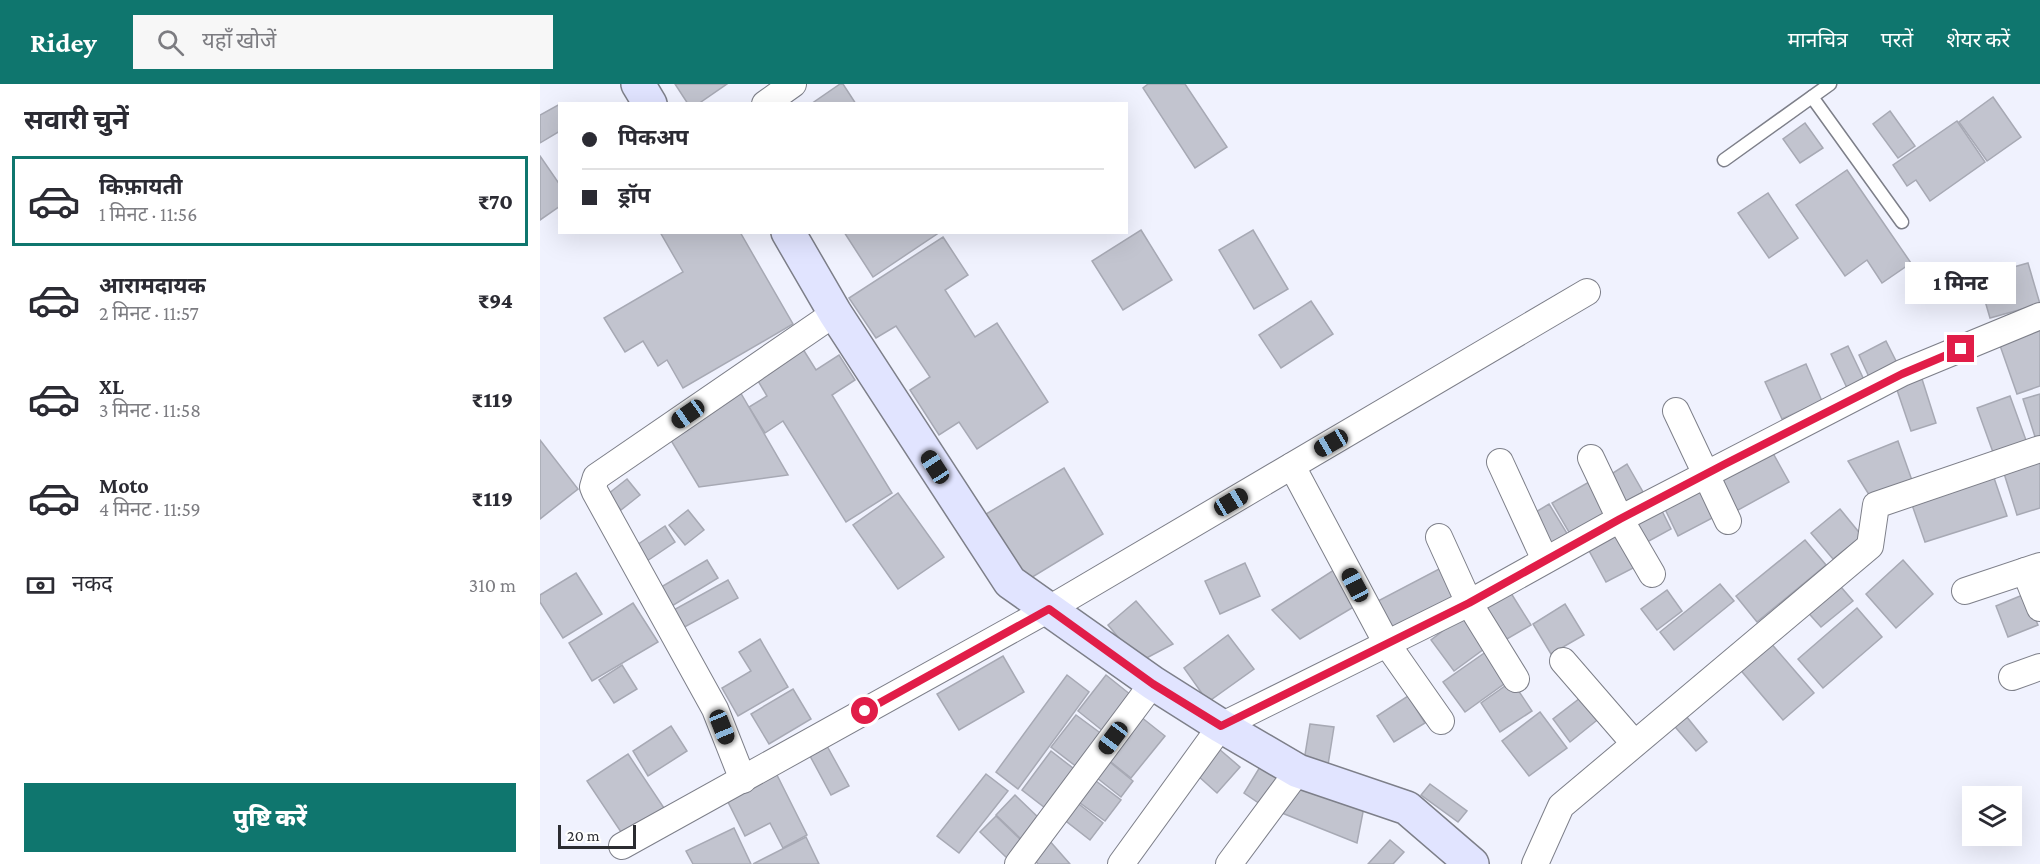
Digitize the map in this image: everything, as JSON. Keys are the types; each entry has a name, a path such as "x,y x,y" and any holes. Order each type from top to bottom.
{"street":[{"path":"638,84 649,102"},
{"path":"768,102 793,84"},
{"path":"789,234 835,313 1010,582 1153,684 1298,771 1407,808 1472,864"},
{"path":"622,846 1049,609 1587,292"},
{"path":"743,780 715,709 595,492 594,481 596,477 835,313"},
{"path":"1120,864 1221,726 1469,603 1620,519 1902,374 2040,316"},
{"path":"1676,411 1728,521"},
{"path":"1535,864 1562,806 1870,546 1876,505 2040,449"},
{"path":"1591,458 1620,519 1652,574"},
{"path":"1500,462 1545,560"},
{"path":"1292,466 1387,644 1441,721"},
{"path":"1439,537 1469,603 1516,680"},
{"path":"1965,591 2033,568 2040,608"},
{"path":"1563,661 1634,743"},
{"path":"2012,677 2040,667"},
{"path":"1018,864 1153,684"},
{"path":"1229,864 1298,771"}],"lane":[{"path":"1724,160 1830,84"},
{"path":"1812,98 1902,222"}],"building":[{"path":"675,84 727,84 701,102 687,102"},
{"path":"843,84 855,102 814,102"},
{"path":"1148,84 1185,84 1227,147 1195,168 1143,88"},
{"path":"1993,97 2021,137 1987,161 1959,122"},
{"path":"558,105 558,132 540,143 540,115"},
{"path":"1890,111 1915,146 1898,158 1873,124"},
{"path":"1957,121 1985,162 1930,201 1916,180 1907,186 1893,165"},
{"path":"1805,123 1823,148 1800,163 1783,139"},
{"path":"540,156 558,182 558,207 540,220"},
{"path":"1847,170 1911,263 1882,283 1867,260 1845,276 1796,205"},
{"path":"1768,193 1798,238 1769,258 1738,213"},
{"path":"1141,230 1172,280 1123,310 1092,261"},
{"path":"1253,230 1288,289 1254,309 1219,250"},
{"path":"661,234 741,234 793,324 683,388 667,360 658,366 643,341 625,352 604,318 683,272"},
{"path":"845,234 937,234 873,277"},
{"path":"943,237 968,275 945,290 975,337 997,323 1048,402 977,449 959,422 939,435 910,390 930,377 896,326 876,338 849,298"},
{"path":"2028,263 2040,304 1990,318 1978,277"},
{"path":"1311,301 1333,334 1281,368 1259,335"},
{"path":"2040,322 2040,386 2017,394 1997,337"},
{"path":"1886,341 1898,365 1870,379 1859,355"},
{"path":"801,346 816,370 839,355 855,380 832,395 892,493 846,522 783,421 765,433 749,407 767,396 754,374"},
{"path":"1848,346 1865,382 1848,390 1831,354"},
{"path":"1806,364 1822,401 1782,419 1765,382"},
{"path":"1922,379 1936,423 1911,431 1896,387"},
{"path":"739,390 788,475 699,487 666,432"},
{"path":"2040,394 2040,446 2038,446 2023,399"},
{"path":"2010,396 2027,443 1994,455 1977,408"},
{"path":"540,440 578,489 540,519"},
{"path":"1898,441 1914,486 1873,501 1848,461"},
{"path":"1769,446 1789,482 1729,515 1709,479"},
{"path":"2040,455 2040,508 2017,515 2002,467"},
{"path":"1627,464 1643,492 1620,505 1605,478"},
{"path":"1064,468 1103,534 1021,584 981,517"},
{"path":"1992,472 2007,516 1925,542 1910,499"},
{"path":"1596,478 1616,513 1573,539 1552,503"},
{"path":"627,479 640,495 621,510 608,494"},
{"path":"1703,482 1720,514 1678,536 1662,503"},
{"path":"898,493 944,557 898,589 853,525"},
{"path":"1549,504 1568,535 1544,549 1526,518"},
{"path":"1659,505 1671,529 1638,547 1625,523"},
{"path":"1840,509 1862,536 1833,559 1811,533"},
{"path":"688,510 704,530 685,545 669,525"},
{"path":"665,526 675,542 647,561 637,545"},
{"path":"1623,529 1641,564 1606,582 1587,547"},
{"path":"1805,540 1826,565 1757,622 1736,596"},
{"path":"707,560 718,578 667,609 656,590"},
{"path":"1903,560 1933,594 1896,628 1866,594"},
{"path":"1245,563 1260,596 1220,614 1205,581"},
{"path":"1340,566 1362,602 1300,639 1272,610"},
{"path":"1441,568 1458,600 1393,634 1376,602"},
{"path":"576,573 602,614 563,638 540,602 540,595"},
{"path":"728,580 738,598 679,630 670,612"},
{"path":"1835,580 1853,601 1821,627 1803,607"},
{"path":"1720,584 1734,601 1674,650 1660,632"},
{"path":"1509,590 1531,625 1500,643 1479,608"},
{"path":"1667,590 1682,611 1657,630 1641,609"},
{"path":"2025,594 2038,625 2008,637 1996,606"},
{"path":"1136,601 1173,644 1139,662 1108,625"},
{"path":"633,603 658,642 592,681 569,643"},
{"path":"1565,604 1584,635 1551,654 1533,624"},
{"path":"1857,608 1882,637 1823,688 1798,659"},
{"path":"1465,614 1488,646 1454,671 1431,640"},
{"path":"1228,635 1254,669 1208,702 1184,668"},
{"path":"760,639 788,687 738,716 722,688 751,671 739,652"},
{"path":"1769,641 1814,693 1783,720 1738,667"},
{"path":"1490,649 1511,679 1465,712 1443,682"},
{"path":"1003,656 1024,692 959,730 937,694"},
{"path":"622,665 637,689 614,703 599,680"},
{"path":"1067,675 1089,692 1018,789 996,772"},
{"path":"1106,675 1136,699 1108,735 1078,711"},
{"path":"1512,681 1532,711 1500,732 1481,703"},
{"path":"793,689 811,719 769,744 751,714"},
{"path":"1584,695 1601,717 1570,742 1553,719"},
{"path":"1408,696 1425,723 1394,742 1377,716"},
{"path":"1682,711 1707,742 1696,751 1670,721"},
{"path":"1540,712 1567,748 1529,776 1502,741"},
{"path":"1136,713 1165,736 1131,778 1102,755"},
{"path":"1076,715 1107,738 1082,771 1051,747"},
{"path":"1310,724 1334,727 1328,765 1304,761"},
{"path":"671,726 687,751 648,776 633,751"},
{"path":"827,746 849,786 831,795 810,756"},
{"path":"1219,749 1240,767 1217,793 1197,775"},
{"path":"1051,751 1078,772 1049,811 1022,790"},
{"path":"628,754 666,811 625,838 587,781"},
{"path":"1105,758 1133,781 1121,797 1092,774"},
{"path":"1263,762 1283,775 1263,806 1244,793"},
{"path":"776,773 807,835 783,848 770,823 745,836 726,798"},
{"path":"986,774 1008,791 959,853 937,836"},
{"path":"1297,777 1364,807 1357,843 1282,813"},
{"path":"1092,778 1121,800 1105,821 1076,800"},
{"path":"1430,784 1467,811 1458,822 1421,795"},
{"path":"1015,795 1041,820 1022,840 996,815"},
{"path":"1075,801 1103,823 1090,840 1062,818"},
{"path":"996,816 1024,843 1008,859 980,832"},
{"path":"734,828 751,864 693,864 686,851"},
{"path":"806,837 819,864 753,864"},
{"path":"1048,839 1070,864 1038,864 1030,855"},
{"path":"1390,840 1404,852 1393,864 1368,864"}],"route":[{"path":"865,711 1049,609 1153,684 1221,726 1469,603 1725,464 1902,374 1961,349"}]}
